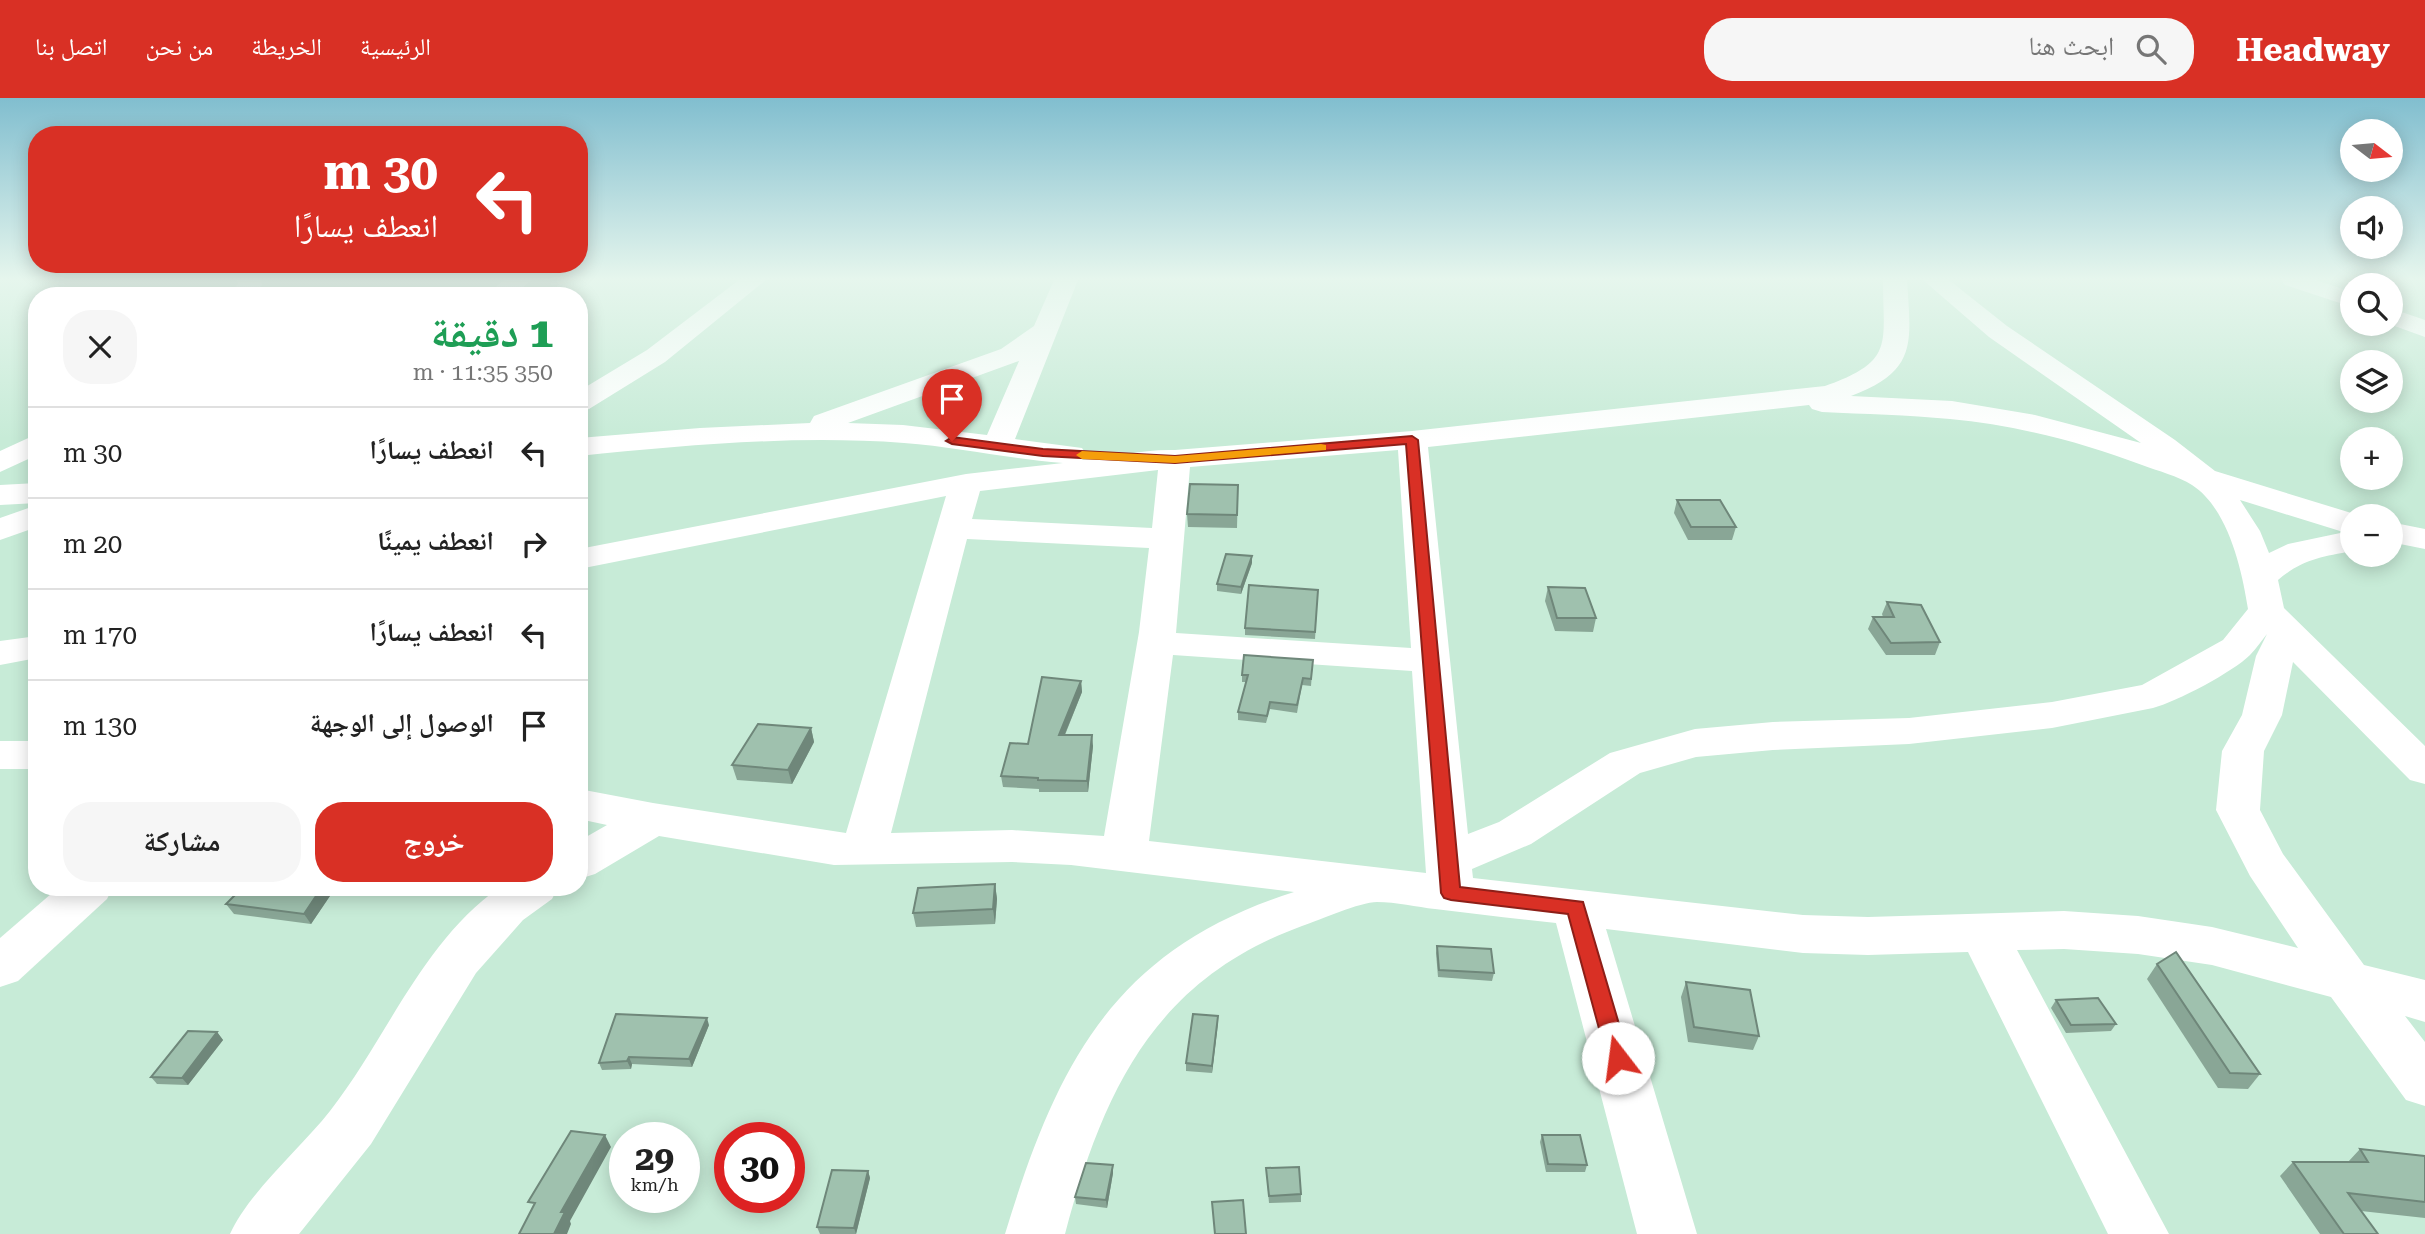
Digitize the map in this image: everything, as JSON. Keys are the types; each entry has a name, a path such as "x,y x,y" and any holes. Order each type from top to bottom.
{"street":[{"path":"588,398 656,356 686,333"},
{"path":"796,432 977,369 1010,355 1041,333"},
{"path":"997,447 1044,333"},
{"path":"588,557 966,483 1175,459 1412,440 1830,394 1859,384 1881,371 1894,358 1898,333"},
{"path":"1998,333 2158,442 2203,478 2230,509 2249,540 2271,607 2275,656 2262,715 2243,751 2238,810 2266,864 2425,1083"},
{"path":"1777,401 1952,410 2035,424 2128,449 2203,478 2340,520"},
{"path":"588,446 796,432 907,435 1054,453 1175,459"},
{"path":"1412,440 1449,876"},
{"path":"0,463 28,448"},
{"path":"1124,855 1156,643 1175,459"},
{"path":"864,850 966,483"},
{"path":"0,495 28,494"},
{"path":"0,530 28,519"},
{"path":"954,528 1165,539"},
{"path":"1449,876 1625,763 1695,743 1773,736 1909,731 2052,715 2152,695 2185,679 2236,648 2271,607 2283,559 2300,551 2340,543"},
{"path":"2271,607 2425,770"},
{"path":"1156,643 1432,661"},
{"path":"0,653 28,649"},
{"path":"0,755 28,755"},
{"path":"588,806 834,849 1012,846 1124,855 1374,884 1449,876 1576,908 1803,934 1868,936 2064,929 2138,934 2286,963 2350,983 2425,1001"},
{"path":"588,857 653,819"},
{"path":"1035,1234 1048,1183 1069,1123 1097,1067 1141,1005 1202,954 1250,927 1374,884"},
{"path":"0,967 80,896"},
{"path":"260,1234 362,1112 446,978 473,943 499,915 523,896"},
{"path":"1576,908 1667,1234"},
{"path":"1982,931 2138,1234"}],"building":[{"path":"1190,484 1238,485 1237,515 1187,514"},
{"path":"1677,500 1720,500 1736,527 1691,527"},
{"path":"1226,554 1252,556 1241,587 1217,584"},
{"path":"1249,585 1318,590 1315,632 1245,628"},
{"path":"1548,587 1585,588 1596,618 1557,618"},
{"path":"1887,602 1921,605 1940,642 1891,643 1873,617 1894,617"},
{"path":"1244,655 1313,660 1311,679 1303,678 1297,705 1270,702 1267,716 1238,712 1248,675 1242,675"},
{"path":"1042,677 1081,681 1059,735 1092,735 1087,781 1001,776 1010,743 1028,744"},
{"path":"758,724 811,728 788,770 732,765"},
{"path":"995,884 993,909 913,913 918,888"},
{"path":"234,896 316,896 304,914 226,904"},
{"path":"1437,946 1491,949 1494,973 1439,970"},
{"path":"2176,952 2260,1074 2230,1073 2157,964"},
{"path":"1686,982 1750,990 1759,1036 1694,1027"},
{"path":"2098,998 2116,1024 2071,1025 2056,1000"},
{"path":"616,1014 707,1018 689,1059 629,1057 627,1061 599,1063"},
{"path":"1193,1014 1218,1016 1212,1066 1186,1063"},
{"path":"188,1031 217,1032 182,1078 151,1077"},
{"path":"571,1131 605,1135 561,1212 565,1212 554,1234 519,1234 535,1203 528,1202"},
{"path":"1542,1135 1580,1135 1587,1165 1548,1164"},
{"path":"2360,1149 2425,1156 2425,1202 2348,1193 2378,1234 2344,1234 2293,1162 2368,1162"},
{"path":"1086,1163 1113,1165 1106,1200 1075,1197"},
{"path":"1299,1167 1301,1194 1269,1196 1266,1168"},
{"path":"832,1170 868,1171 854,1228 817,1227"},
{"path":"1243,1200 1246,1234 1215,1234 1212,1202"}],"slow traffic":[{"path":"1082,455 1175,459 1321,447"}],"route":[{"path":"952,441 1043,453 1175,459 1412,440 1451,893 1576,908 1618,1058"}]}
